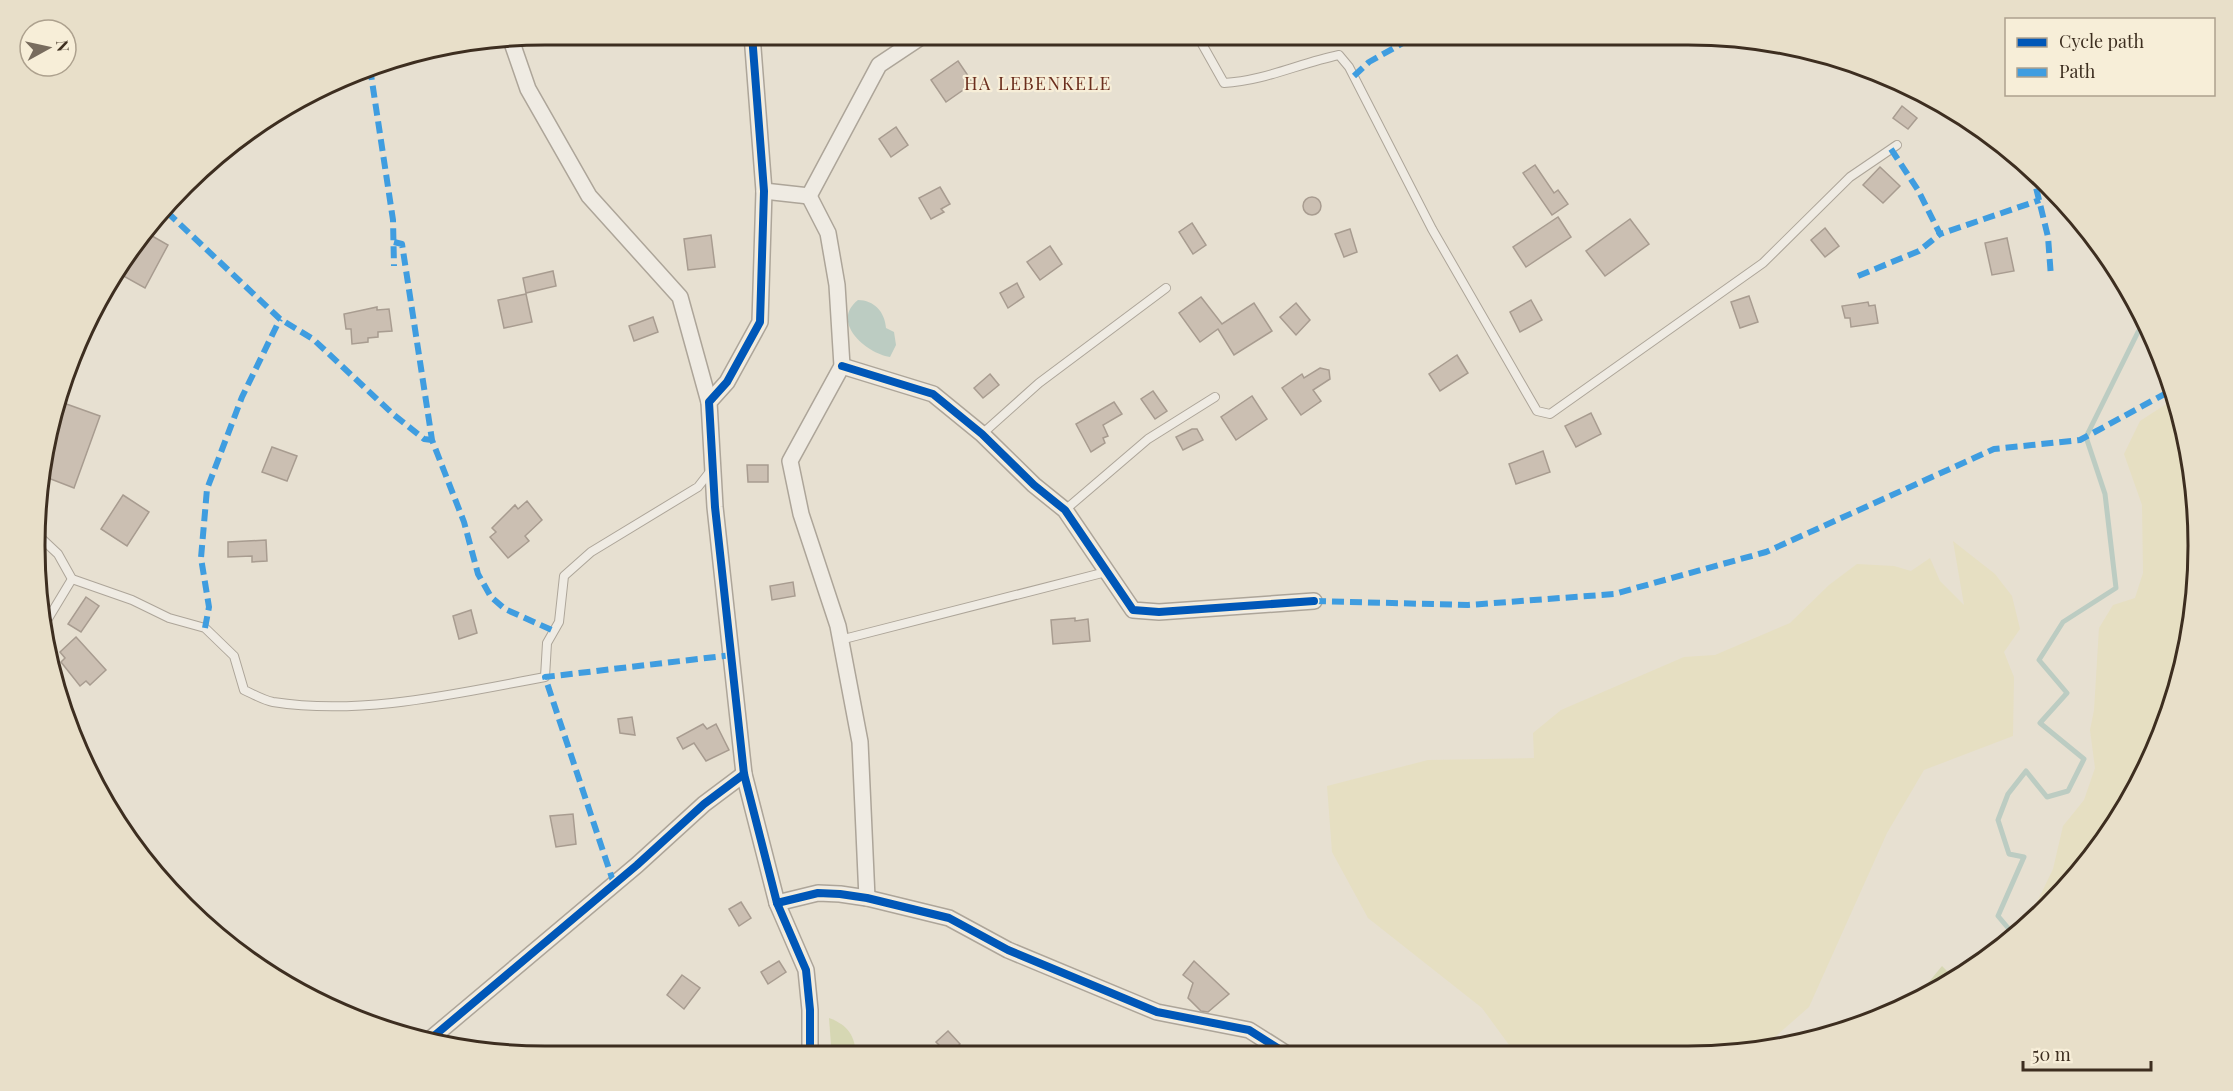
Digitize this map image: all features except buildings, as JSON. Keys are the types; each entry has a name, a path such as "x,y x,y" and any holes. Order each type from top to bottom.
{"street":[{"path":"709,402 727,382 760,322 764,191 753,45"},
{"path":"809,196 879,65 908,45"},
{"path":"513,46 528,89 589,196 680,297 709,402 713,468 744,774 777,903 806,970 810,1010 810,1046"},
{"path":"764,191 809,196"},
{"path":"809,196 828,233 837,285 842,366 790,461 801,514 840,640 860,742 867,898"},
{"path":"842,366 933,394 982,434 1065,510 1133,610 1159,612 1314,601"},
{"path":"437,1034 637,865 704,804 744,774"},
{"path":"777,903 818,893 867,898 949,918 1008,950 1157,1012 1249,1030 1274,1046"}],"lane":[{"path":"1203,45 1224,83 1250,82 1312,60 1339,55 1349,67 1432,229 1537,411 1550,414 1763,263 1850,177 1897,145"},
{"path":"982,434 1039,383 1166,288"},
{"path":"1065,510 1148,439 1215,397"},
{"path":"45,542 58,554 72,579 132,600 169,618 205,628 234,656 244,690 271,702 337,706 434,697 545,677 547,643 559,622 564,576 591,552 662,512 698,487 713,468"},
{"path":"840,640 1106,572"},
{"path":"50,617 72,579"}],"shaded area":[{"path":"858,300 869,302 878,308 886,328 894,332 896,345 890,357 871,350 849,327 850,309"},
{"path":"2167,404 2184,480 2187,513 2187,578 2178,643 2171,675 2150,737 2121,796 2085,850 2064,876 2036,904 2053,869 2063,826 2084,800 2095,768 2090,730 2094,710 2099,628 2113,605 2135,598 2143,573 2142,505 2124,454 2140,421"},
{"path":"1953,541 1995,574 2012,596 2020,629 2004,652 2014,677 2013,736 1924,770 1887,833 1809,1007 1774,1038 1753,1042 1688,1046 1510,1046 1482,1008 1368,918 1332,852 1327,786 1428,760 1534,758 1533,733 1561,710 1684,657 1715,655 1790,623 1829,585 1857,564 1894,566 1911,571 1930,558 1940,581 1964,605"}],"green space":[{"path":"1942,966 1949,973 1938,979 1926,985"},
{"path":"829,1018 846,1028 855,1046 831,1045"}],"waterway":[{"path":"2009,929 1998,916 2024,857 2009,854 1998,820 2008,794 2026,771 2047,797 2068,791 2084,759 2040,723 2067,693 2039,660 2063,622 2116,588 2105,494 2086,437 2139,331"}],"marked path":[{"path":"1354,76 1369,62 1399,45"},
{"path":"371,77 393,220 394,266"},
{"path":"1891,149 1918,190 1940,234 2040,200"},
{"path":"2036,187 2048,237 2051,277"},
{"path":"170,214 280,319 313,339 394,415 424,439 432,440"},
{"path":"1858,276 1919,251 1940,234"},
{"path":"394,242 402,244 432,440 464,522 478,574 491,597 505,609 554,631"},
{"path":"205,628 209,607 201,558 207,489 242,397 280,319"},
{"path":"1314,601 1468,605 1614,594 1766,552 1994,449 2080,440 2164,394"},
{"path":"614,884 545,677 732,655"}],"cycle path":[{"path":"753,45 764,191 760,322 727,382 709,402 715,507 744,774 777,903 806,970 810,1010 810,1046"},
{"path":"842,366 933,394 982,434 1034,485 1065,510 1133,610 1159,612 1314,601"},
{"path":"437,1034 637,865 704,804 744,774"},
{"path":"777,903 818,893 840,894 867,898 949,918 1008,950 1157,1012 1249,1030 1274,1046"}],"district":[{"name":"HA LEBENKELE","path":"1038,84"}]}
